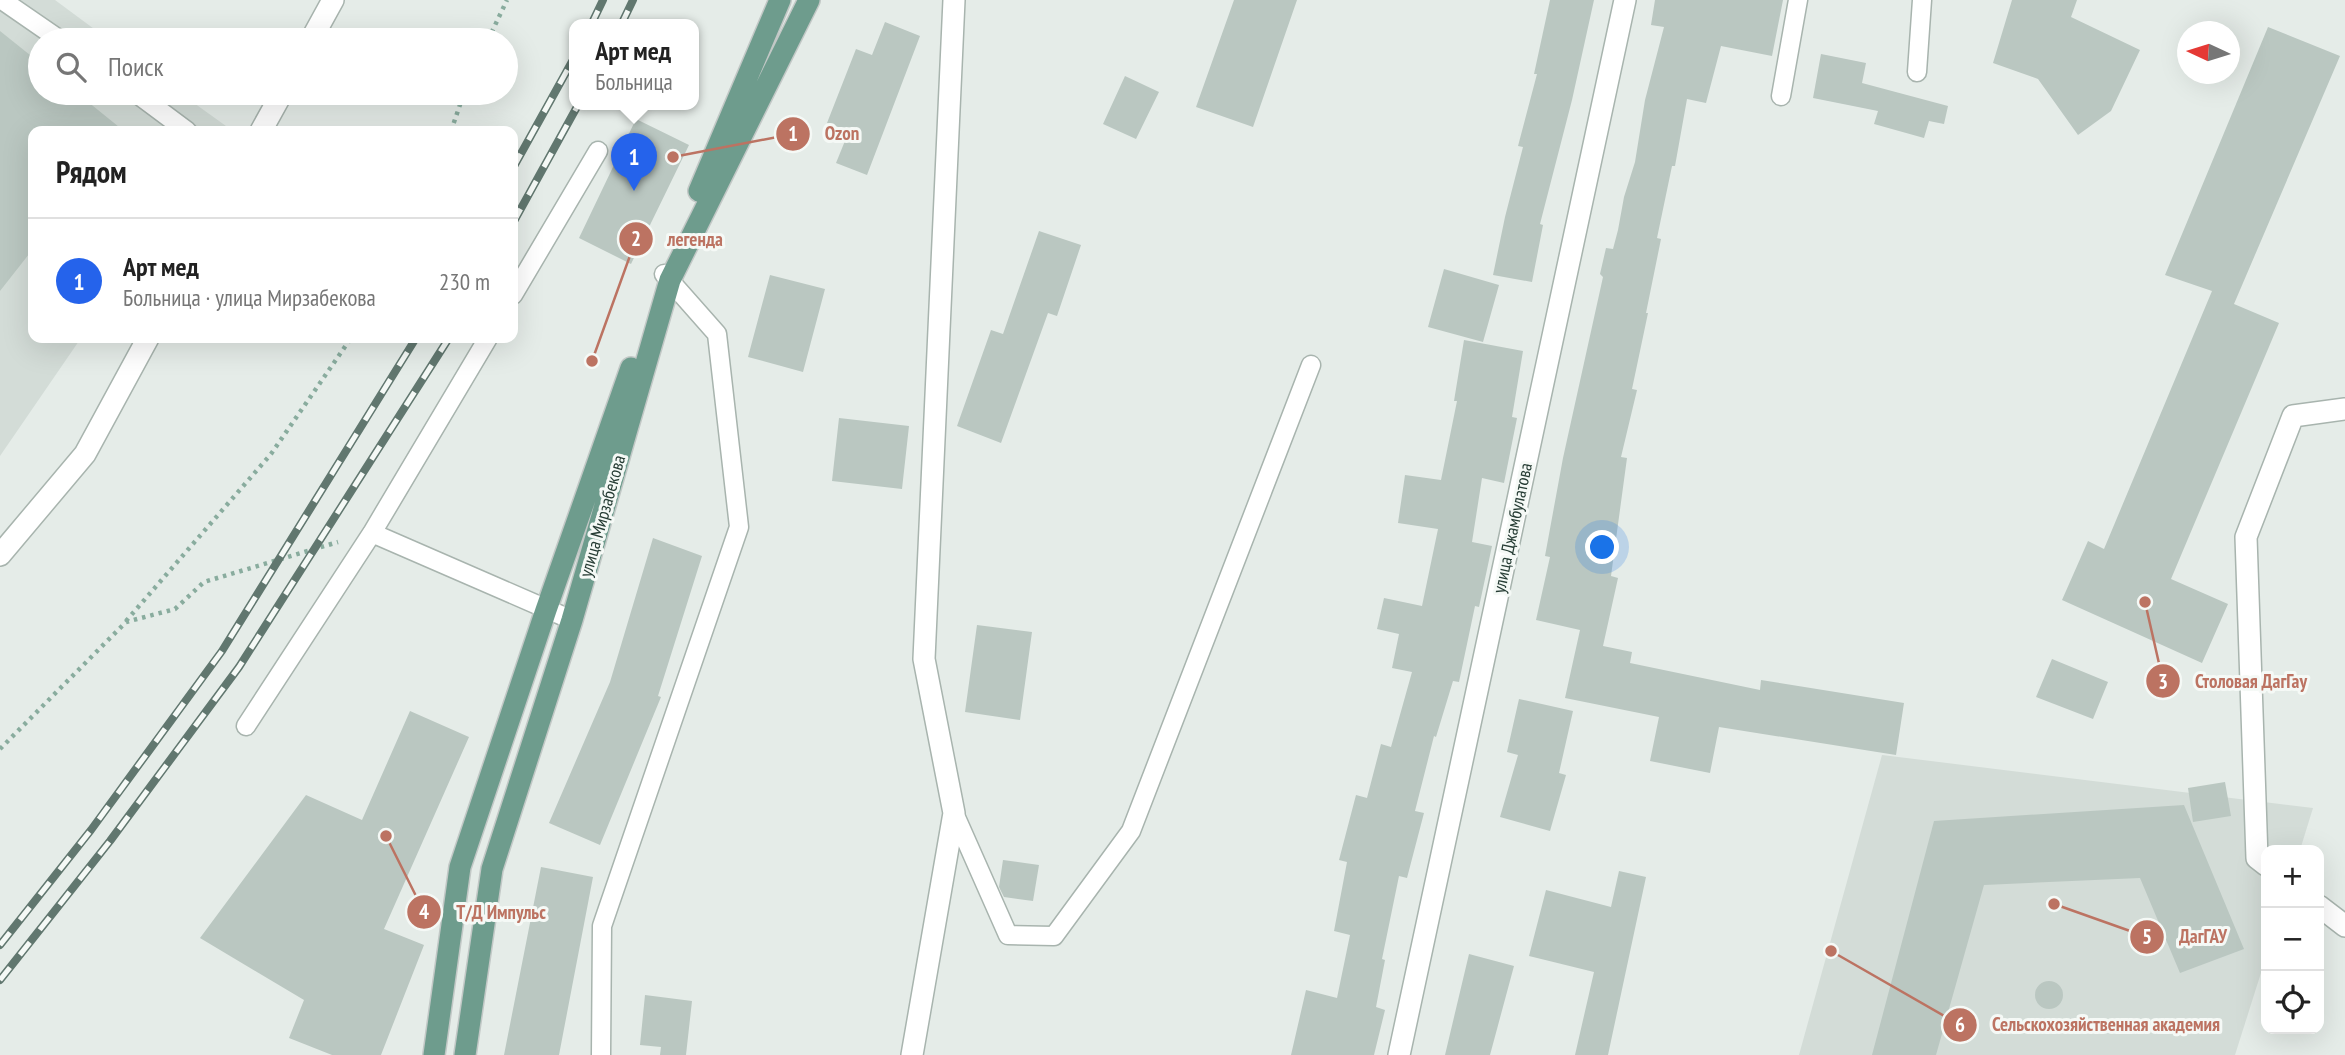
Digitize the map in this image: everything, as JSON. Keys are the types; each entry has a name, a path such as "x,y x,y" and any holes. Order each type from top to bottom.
{"main road":[{"name":"улица Мирзабекова","path":"434,1055 460,867 546,610 667,277 780,0"},
{"name":"улица Мирзабекова","path":"466,1055 492,869 572,620 667,277 809,0"}],"street":[{"path":"318,28 333,0"},
{"path":"912,1055 954,813 924,659 954,0"},
{"name":"улица Джамбулатова","path":"1399,1055 1625,0"},
{"path":"264,126 275,105"},
{"path":"0,555 85,454 145,343"},
{"path":"2261,861 2257,858 2246,537 2293,416 2345,409"},
{"path":"2322,908 2345,926"}],"lane":[{"path":"2,0 43,28"},
{"path":"1781,96 1798,0"},
{"path":"1917,72 1922,0"},
{"path":"152,105 180,126"},
{"path":"518,287 598,151"},
{"path":"601,1055 602,926 739,527 717,334 667,277"},
{"path":"246,726 372,533 485,343"},
{"path":"954,813 1008,935 1054,936 1131,831 1311,365"},
{"path":"372,533 572,620"}],"path":[{"path":"494,28 507,0"},
{"path":"453,126 460,105"},
{"path":"0,749 126,622 271,454 348,343"},
{"path":"126,622 175,609 204,582 372,533"}],"shaded area":[{"path":"0,0 55,0 93,28 28,28 28,105 197,105 226,126 28,126 28,343 78,343 0,456"},
{"path":"1882,755 2313,808 2302,845 2261,845 2261,973 2235,1055 1799,1055"}],"building":[{"path":"1234,0 1297,0 1253,127 1196,107"},
{"path":"1550,0 1594,0 1540,224 1543,225 1532,282 1493,275 1523,147 1518,146 1537,74 1534,74"},
{"path":"1655,0 1783,0 1772,56 1721,46 1706,103 1687,99 1675,166 1672,166 1657,238 1661,239 1632,389 1637,390 1621,457 1627,458 1611,576 1618,578 1603,646 1632,652 1630,663 1760,690 1761,680 1904,703 1896,755 1719,727 1710,773 1650,761 1659,717 1565,698 1580,630 1536,620 1550,557 1545,556 1563,458 1603,277 1600,274 1606,248 1613,249 1618,230 1624,197 1635,162 1645,100 1664,27 1651,25"},
{"path":"2012,0 2077,0 2071,17 2140,50 2111,111 2078,135 2038,79 1993,63"},
{"path":"885,22 920,36 867,175 836,163 849,131 827,123 856,49 872,55"},
{"path":"2268,27 2340,56 2234,304 2279,323 2171,579 2228,604 2202,663 2062,600 2088,541 2104,549 2212,291 2165,275"},
{"path":"0,31 28,53 28,105 92,105 118,126 28,126 28,255 0,291"},
{"path":"1821,54 1866,63 1862,83 1948,106 1944,124 1929,121 1924,138 1874,124 1878,111 1813,98"},
{"path":"1125,76 1159,92 1136,139 1103,124"},
{"path":"636,119 689,145 631,264 579,238"},
{"path":"1039,231 1081,245 1057,316 1048,313 1001,443 957,426 991,330 1003,334"},
{"path":"1444,269 1499,285 1483,342 1428,327"},
{"path":"770,275 825,289 803,372 748,357"},
{"path":"1464,340 1523,351 1512,417 1517,418 1504,483 1482,478 1472,542 1492,546 1479,607 1475,606 1459,682 1453,681 1436,737 1434,736 1415,811 1424,813 1407,878 1399,876 1382,959 1385,960 1376,1007 1385,1010 1374,1055 1291,1055 1306,990 1337,998 1350,935 1334,931 1347,862 1339,860 1356,795 1367,798 1381,744 1391,747 1412,672 1392,668 1399,634 1377,629 1384,598 1422,606 1438,529 1398,523 1405,475 1441,480 1457,401 1454,401"},
{"path":"839,418 909,426 902,489 832,481"},
{"path":"653,538 702,556 658,696 661,697 600,845 549,823 610,682"},
{"path":"977,625 1032,632 1020,720 965,712"},
{"path":"2052,659 2108,682 2093,719 2036,697"},
{"path":"1519,699 1573,711 1559,773 1566,775 1550,831 1500,817 1518,755 1507,752"},
{"path":"410,711 469,737 384,929 424,945 381,1055 332,1055 289,1038 304,1000 200,938 306,795 362,820"},
{"path":"2225,782 2231,816 2193,822 2188,788"},
{"path":"2184,805 2244,949 2180,973 2140,878 1984,885 1936,1055 1872,1055 1934,821"},
{"path":"1003,860 1039,865 1033,901 1004,897 999,887"},
{"path":"541,867 593,877 559,1055 504,1055"},
{"path":"1619,871 1646,877 1608,1055 1575,1055 1594,972 1529,956 1546,890 1611,907"},
{"path":"1469,954 1514,966 1490,1055 1445,1055"},
{"path":"2049,981 2059,985 2063,995 2059,1005 2049,1009 2039,1005 2035,995 2039,985"},
{"path":"645,995 692,1001 686,1055 660,1055 661,1047 640,1045"}],"railway":[{"path":"594,19 603,0"},
{"path":"624,19 633,0"},
{"path":"518,159 569,67"},
{"path":"518,214 575,110"},
{"path":"0,945 91,830 222,651 413,343"},
{"path":"0,980 110,841 239,667 446,343"}],"place":[{"name":"Ozon","path":"673,157"},
{"name":"Арт мед","path":"634,191"},
{"name":"легенда","path":"592,361"},
{"name":"Столовая ДагГау","path":"2145,602"},
{"name":"Т/Д Импульс","path":"386,836"},
{"name":"ДагГАУ","path":"2054,904"},
{"name":"Сельскохозяйственная академия","path":"1831,951"}]}
